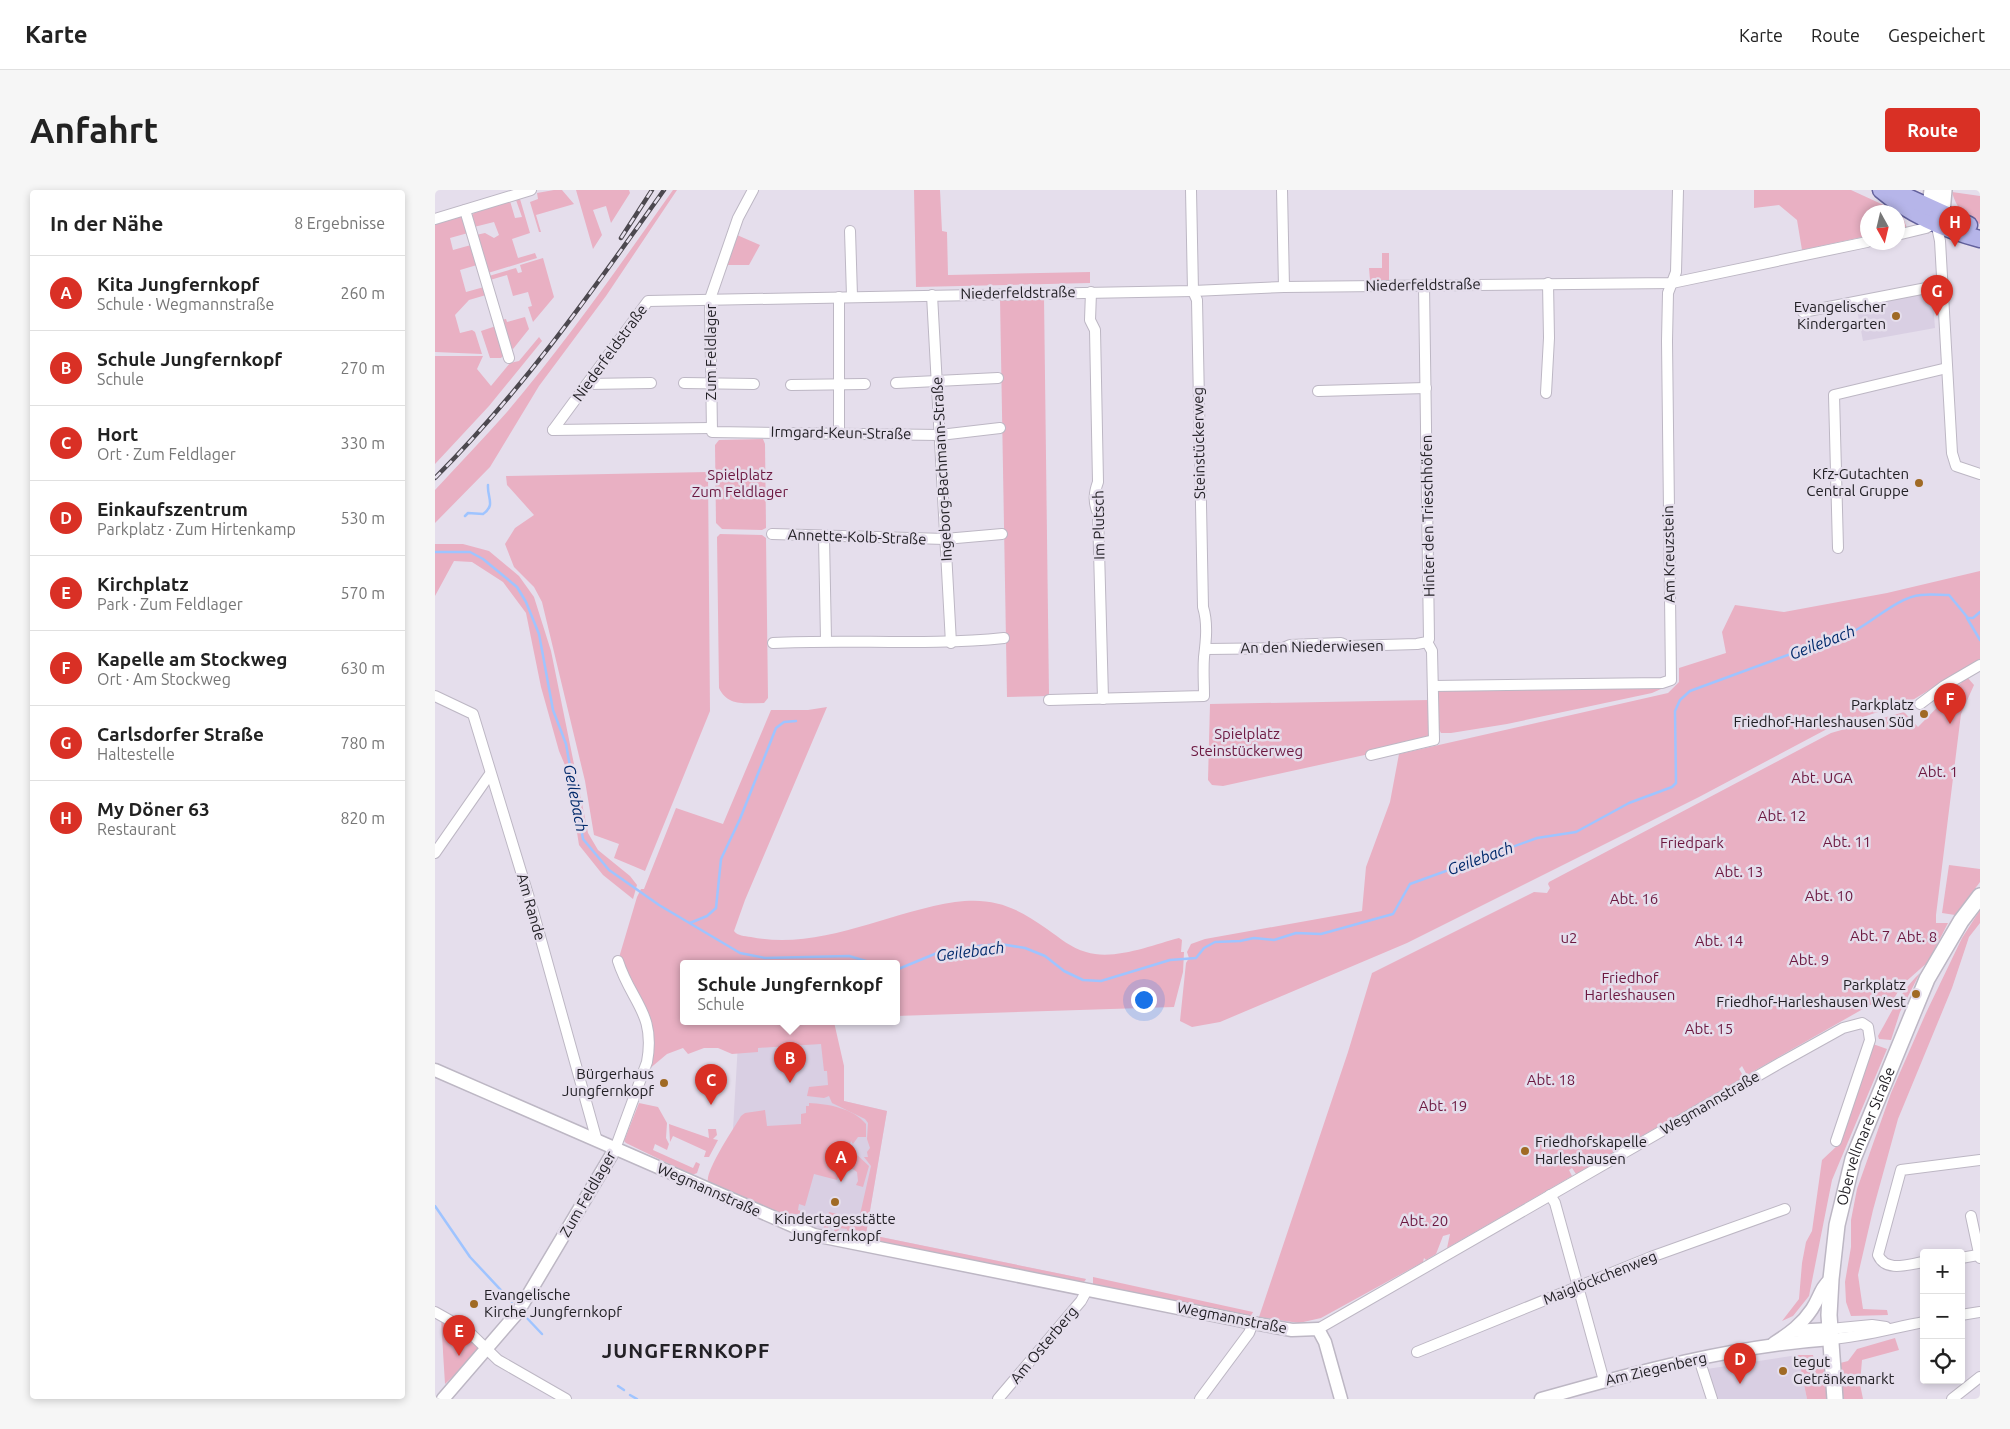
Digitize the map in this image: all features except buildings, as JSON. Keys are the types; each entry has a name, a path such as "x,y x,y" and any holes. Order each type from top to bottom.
{"main road":[{"path":"1881,190 1907,210 1941,205"},
{"path":"1892,190 1941,205 1980,231"},
{"path":"1941,205 1961,234 1980,239"},
{"name":"Obervellmarer Straße","path":"1835,1399 1830,1334 1831,1279 1837,1225 1853,1159 1927,979 1961,921 1980,896"}],"street":[{"path":"435,219 517,192 531,190"},
{"name":"Zum Feldlager","path":"711,430 710,299 738,218 753,190"},
{"name":"Steinstückerweg","path":"1103,699 1204,696 1204,656 1207,649 1203,607 1197,300 1193,291 1191,190"},
{"path":"1282,190 1284,287"},
{"name":"Am Kreuzstein","path":"1433,686 1662,683 1671,680 1667,341 1668,293 1676,272 1678,190"},
{"path":"1905,233 1926,228 1941,205"},
{"path":"1941,205 1940,240 1952,453 1956,466 1980,474"},
{"path":"465,210 509,358"},
{"path":"850,231 853,296"},
{"name":"Niederfeldstraße","path":"553,430 648,301 1193,291 1284,287 1672,283 1860,243"},
{"path":"1546,393 1549,338 1548,284"},
{"name":"Hinter den Trieschhöfen","path":"1371,755 1434,740 1432,651 1422,643 1431,635 1424,285"},
{"path":"1803,312 1942,285"},
{"name":"Im Plutsch","path":"1091,292 1091,320 1095,330 1098,482 1095,492 1095,506 1098,512 1103,699"},
{"name":"Ingeborg-Bachmann-Straße","path":"932,295 951,643"},
{"path":"839,297 839,433"},
{"path":"1838,548 1834,395 1947,368"},
{"path":"896,383 998,378"},
{"path":"684,383 754,384"},
{"path":"587,384 651,384"},
{"path":"791,385 839,386 865,384"},
{"path":"1319,391 1425,388"},
{"name":"Irmgard-Keun-Straße","path":"553,430 711,430 940,435 1000,428"},
{"name":"Annette-Kolb-Straße","path":"773,534 824,537 945,539 1002,534"},
{"path":"824,537 826,640"},
{"path":"773,643 826,640 951,643 1004,638"},
{"name":"An den Niederwiesen","path":"1207,649 1283,648 1290,645 1341,643 1348,646 1422,643"},
{"path":"1920,704 1944,686 1980,665"},
{"name":"Am Rande","path":"435,696 473,714 533,911 597,1141"},
{"path":"1049,700 1103,699"},
{"path":"435,853 490,774"},
{"name":"Zum Feldlager","path":"448,1397 518,1312 615,1149 647,1062 650,1047 648,1021 618,961"},
{"name":"Wegmannstraße","path":"435,1070 814,1235 1292,1330 1318,1329 1843,1028 1862,1023 1868,1027 1870,1040 1836,1141"},
{"path":"1920,1262 1891,1266 1880,1259 1878,1252 1901,1170 1980,1160"},
{"path":"1550,1195 1555,1203 1604,1382"},
{"name":"Maiglöckchenweg","path":"1417,1352 1651,1257 1785,1209"},
{"path":"1965,1258 1979,1257 1971,1216"},
{"path":"1772,1345 1792,1332 1805,1318 1814,1306 1822,1286 1831,1279"},
{"name":"Am Osterberg","path":"998,1399 1081,1301 1087,1290"},
{"path":"435,1312 467,1330 498,1360 566,1399"},
{"path":"1965,1314 1980,1312"},
{"path":"1200,1399 1249,1333 1253,1323"},
{"path":"1792,1332 1830,1334 1852,1338 1889,1328 1920,1323"},
{"path":"1318,1329 1325,1342 1341,1399"},
{"name":"Am Ziegenberg","path":"1541,1399 1699,1358 1830,1334"},
{"path":"1699,1358 1712,1399"},
{"path":"1952,1399 1980,1377"}],"shaded area":[{"name":"Evangelischer Kindergarten","path":"1932,290 1935,328 1863,341 1856,304"},
{"path":"822,1036 844,1066 844,1101 887,1111 866,1234 1086,1279 1085,1281 823,1230 790,1218 820,1151 733,1129 738,1043"},
{"path":"1798,1355 1807,1399 1717,1399 1707,1369"}],"green space":[{"path":"562,190 574,204 536,215 541,232 539,232 530,202 538,199 537,193"},
{"path":"576,190 629,190 630,193 611,223 606,206 593,210 602,235 593,249"},
{"path":"673,190 677,190 606,296 539,386 490,467 435,523 435,490 498,422 551,358"},
{"path":"914,190 940,190 942,231 947,232 948,275 1090,272 1090,283 916,287"},
{"path":"1754,190 1851,190 1884,205 1860,205 1860,238 1802,250 1797,220 1779,205 1754,208"},
{"path":"1952,192 1980,196 1980,224 1962,211 1956,203"},
{"path":"520,199 530,233 512,239 518,258 535,253 537,258 488,273 476,235 485,233 494,238 499,235 494,222 474,227 471,216 474,213 510,201 515,218 522,217 516,200"},
{"path":"460,216 463,217 468,233 450,238 453,250 471,245 477,265 460,270 466,292 484,287 486,295 469,300 455,315 460,333 472,330 475,332 482,354 435,352 435,224"},
{"path":"737,235 760,245 749,265 725,265"},
{"path":"1382,253 1389,253 1389,280 1370,280 1369,268 1382,268"},
{"path":"543,258 554,297 533,322 528,307 532,306 528,292 513,296 507,275 490,280 489,276 516,268 518,273 522,272 520,265"},
{"path":"1044,297 1049,696 1007,697 1000,298"},
{"path":"525,317 529,329 513,349 510,347 501,320 506,319 507,322"},
{"path":"496,326 505,354 501,358 490,358 481,331"},
{"path":"539,337 542,341 489,406 435,464 435,356 483,356 477,369 491,386 510,363 519,361"},
{"name":"Spielplatz Zum Feldlager","path":"763,439 765,444 766,528 762,530 722,529 716,523 715,445 719,440"},
{"path":"708,472 710,711 645,871 614,858 619,844 594,835 585,781 542,602 534,587 514,567 505,544 515,528 534,515 507,485 506,476"},
{"path":"720,534 762,535 766,538 768,698 764,703 738,703 732,701 719,688 717,537"},
{"path":"435,544 463,544 489,551 519,576 534,597 551,651 588,833 598,850 630,876 637,885 633,899 603,875 579,845 567,770 559,751 541,687 526,613 503,582 472,562 454,561 435,596"},
{"path":"1980,571 1980,659 1911,701 1827,729 1699,797 1407,943 1220,1022 1192,1027 1180,1021 1186,963 1189,958 1187,952 1191,944 1205,939 1362,911 1366,867 1390,802 1399,754 1668,693 1679,682 1679,668 1726,653 1722,632 1735,605 1784,612 1887,593"},
{"name":"Friedhof Harleshausen","path":"1967,677 1974,685 1961,714 1936,915 1936,923 1948,923 1928,962 1902,985 1887,1010 1877,1001 1747,1075 1742,1066 1739,1069 1744,1077 1576,1174 1572,1168 1569,1170 1572,1176 1447,1248 1450,1234 1443,1236 1436,1254 1426,1260 1424,1258 1423,1262 1321,1318 1299,1323 1259,1317 1348,1052 1372,973 1534,892 1547,893 1550,888 1549,882 1831,733 1904,712 1918,727"},
{"path":"1661,686 1661,689 1652,693 1507,724 1451,733 1441,733 1435,717 1435,707 1439,691 1446,690"},
{"name":"Spielplatz Steinstückerweg","path":"1429,700 1430,736 1424,742 1223,786 1212,785 1208,780 1210,704"},
{"path":"827,707 745,900 734,931 736,933 744,936 777,940 803,939 854,929 930,907 955,902 981,901 993,903 1015,909 1075,948 1086,952 1109,955 1133,951 1179,938 1182,940 1181,952 1184,952 1183,972 1174,1007 900,1016 900,960 680,960 680,1025 835,1025 844,1066 844,1101 887,1111 866,1234 1086,1279 1084,1282 857,1237 858,1231 851,1230 850,1235 846,1235 847,1229 839,1228 838,1233 834,1232 835,1227 829,1225 827,1231 823,1230 829,1212 859,1219 871,1166 864,1157 868,1157 867,1152 870,1148 867,1139 868,1123 865,1119 832,1103 829,1096 824,1098 807,1096 809,1087 828,1085 827,1071 824,1071 821,1044 758,1048 758,1052 732,1054 718,1048 704,1048 688,1054 683,1048 667,1054 648,1070 650,1034 618,961 637,897 641,889 644,889 676,808 723,824 771,710 808,710"},
{"path":"1949,865 1980,869 1980,882 1955,915 1942,913"},
{"path":"1980,910 1980,923 1969,937 1952,988 1898,1119 1873,1210 1858,1275 1863,1309 1887,1310 1888,1315 1851,1316 1846,1302 1845,1282 1851,1247 1851,1220 1857,1189 1891,1093 1926,1013 1962,938"},
{"path":"1920,973 1900,1012 1891,1040 1879,1039 1878,1036 1897,1003 1907,987"},
{"path":"1873,1044 1887,1049 1832,1180 1809,1296 1793,1316 1782,1321 1799,1299 1802,1263 1806,1242 1812,1231 1822,1160 1838,1145"},
{"path":"639,1103 658,1107 667,1123 666,1138 669,1144 667,1150 655,1144 653,1150 693,1168 696,1162 700,1164 697,1173 692,1175 624,1141"},
{"path":"809,1103 840,1108 854,1114 866,1124 866,1137 858,1137 853,1144 851,1141 850,1144 855,1153 869,1166 863,1187 856,1185 858,1181 857,1172 844,1163 837,1180 814,1174 805,1206 799,1204 798,1210 801,1211 799,1215 803,1217 800,1222 795,1220 797,1214 792,1214 790,1218 708,1182 708,1176 715,1159 741,1116 745,1113 765,1110 767,1126 801,1124 801,1114 806,1113 806,1106 809,1106"},
{"path":"669,1124 709,1138 708,1129 716,1129 717,1135 713,1139 718,1140 709,1157 704,1157 706,1151 673,1136 670,1142"},
{"path":"1093,1277 1253,1312 1251,1316 1093,1284"},
{"path":"441,1319 470,1337 481,1350 445,1384"},
{"path":"1895,1338 1899,1350 1862,1360 1860,1384 1863,1399 1807,1399 1798,1355 1813,1355 1816,1369 1848,1361 1857,1349"}],"waterway":[{"path":"465,516 468,513 483,514 487,511 490,504 488,485"},
{"name":"Geilebach","path":"435,552 470,552 483,559 517,587 526,602 539,634 553,710 566,744 583,839 609,870 659,905 740,953 765,958 849,956 862,960"},
{"name":"Geilebach","path":"900,968 937,953 950,953 978,946 1000,944 1025,948 1045,956 1064,971 1083,980 1101,981 1170,960 1196,958 1204,948 1215,942 1240,941 1254,938 1274,940 1296,933 1321,934 1393,914 1410,884 1537,838 1576,832 1629,803 1672,787 1676,783 1675,711 1680,700 1690,691 1856,630 1896,604 1913,597 1949,595 1968,618 1973,618 1980,612"},
{"path":"1967,618 1980,640"},
{"path":"690,923 707,916 716,908 721,859 740,819 776,728 784,722 796,721"},
{"path":"435,1206 470,1257 512,1302"},
{"path":"525,1316 542,1334"},
{"path":"618,1386 624,1390"},
{"path":"630,1395 637,1399"}],"railway":[{"path":"621,238 652,190"},
{"path":"435,478 467,445 527,375 583,302 664,190"}],"place":[{"name":"My Döner 63","path":"1955,247"},
{"name":"Evangelischer Kindergarten","path":"1896,316"},
{"name":"Carlsdorfer Straße","path":"1937,316"},
{"name":"Kfz-Gutachten Central Gruppe","path":"1919,483"},
{"name":"Parkplatz Friedhof-Harleshausen Süd","path":"1924,714"},
{"name":"Kapelle am Stockweg","path":"1950,724"},
{"name":"Parkplatz Friedhof-Harleshausen West","path":"1916,994"},
{"name":"Bürgerhaus Jungfernkopf","path":"664,1083"},
{"name":"Schule Jungfernkopf","path":"790,1083"},
{"name":"Hort","path":"711,1105"},
{"name":"Friedhofskapelle Harleshausen","path":"1525,1151"},
{"name":"Kita Jungfernkopf","path":"841,1182"},
{"name":"Kindertagesstätte Jungfernkopf","path":"835,1202"},
{"name":"Evangelische Kirche Jungfernkopf","path":"474,1304"},
{"name":"Kirchplatz","path":"459,1356"},
{"name":"tegut Getränkemarkt","path":"1783,1371"},
{"name":"Einkaufszentrum","path":"1740,1384"}],"district":[{"name":"JUNGFERNKOPF","path":"686,1351"}],"park label":[{"name":"Abt. 1","path":"1938,772"},
{"name":"Abt. UGA","path":"1822,778"},
{"name":"Abt. 12","path":"1782,816"},
{"name":"Abt. 11","path":"1847,842"},
{"name":"Friedpark","path":"1692,843"},
{"name":"Abt. 13","path":"1739,872"},
{"name":"Abt. 10","path":"1829,896"},
{"name":"Abt. 16","path":"1634,899"},
{"name":"Abt. 7","path":"1870,936"},
{"name":"Abt. 8","path":"1917,937"},
{"name":"u2","path":"1569,938"},
{"name":"Abt. 14","path":"1719,941"},
{"name":"Abt. 9","path":"1809,960"},
{"name":"Abt. 15","path":"1709,1029"},
{"name":"Abt. 18","path":"1551,1080"},
{"name":"Abt. 19","path":"1443,1106"},
{"name":"Abt. 20","path":"1424,1221"}]}
